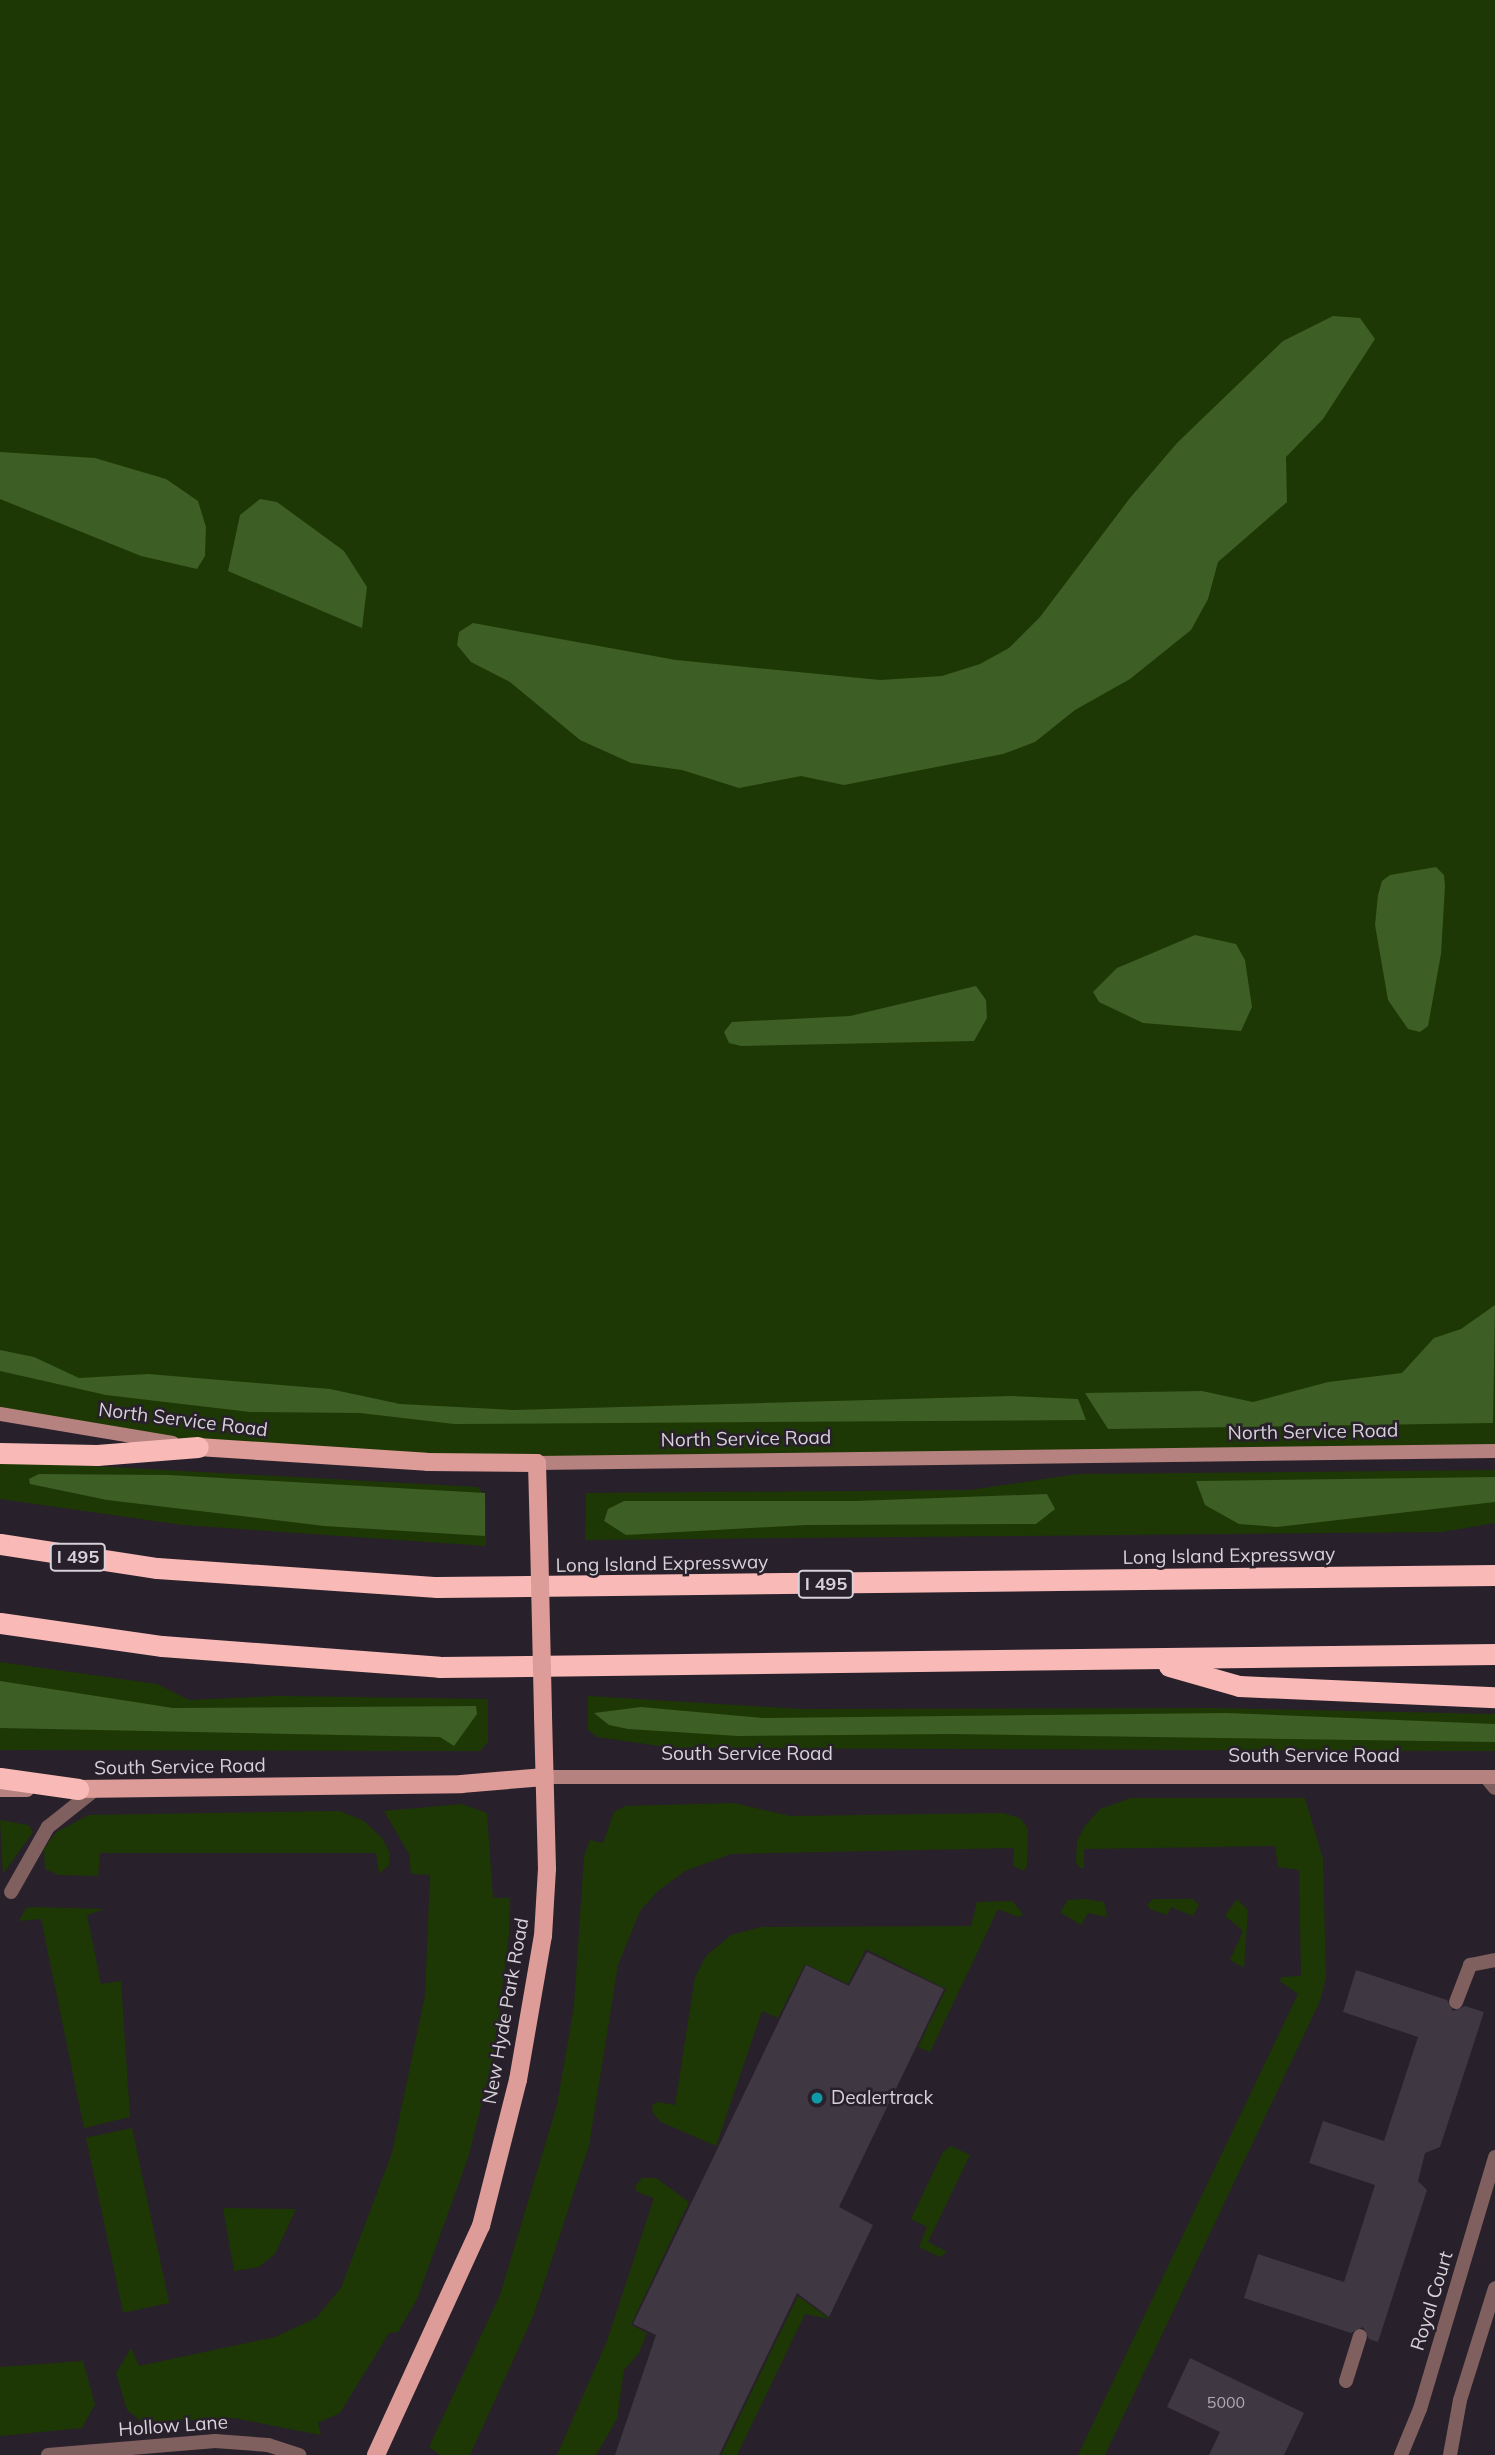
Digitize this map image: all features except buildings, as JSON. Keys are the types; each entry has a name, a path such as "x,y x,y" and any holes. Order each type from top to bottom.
{"highway":[{"path":"0,1453 97,1455 198,1447"},
{"name":"Long Island Expressway","path":"0,1544 170,1570 437,1587 1495,1575"},
{"path":"0,1623 162,1646 439,1667 1495,1654"},
{"path":"1147,1660 1239,1686 1495,1697"},
{"path":"0,1778 87,1789"}],"main road":[{"name":"North Service Road","path":"0,1414 198,1447 427,1462 537,1463 1495,1451"},
{"name":"New Hyde Park Road","path":"376,2455 454,2292 497,2172 543,1936 545,1777 537,1463"},
{"name":"South Service Road","path":"0,1790 461,1784 545,1777 1492,1781"}],"street":[{"path":"11,1892 48,1827 87,1789"},
{"path":"1456,2003 1470,1965 1495,1960"},
{"name":"Royal Court","path":"1401,2455 1420,2409 1495,2158"},
{"path":"1450,2455 1460,2400 1495,2288"},
{"path":"1346,2381 1360,2336"},
{"name":"Hollow Lane","path":"48,2455 215,2441 268,2445 299,2455"}],"green space":[{"path":"0,0 1495,0 1495,1451 537,1463 198,1447 0,1414"},
{"path":"1333,316 1360,318 1375,339 1323,419 1286,457 1287,502 1218,562 1208,599 1191,630 1130,679 1075,710 1035,742 1003,754 844,785 801,776 739,788 682,770 631,763 580,740 510,682 471,662 457,645 459,632 473,623 676,660 880,680 942,676 980,664 1009,648 1040,617 1130,498 1177,443 1283,341"},
{"path":"0,452 95,458 166,479 198,501 206,527 205,556 197,569 141,556 0,499"},
{"path":"260,499 277,502 344,551 367,587 362,628 228,571 240,515"},
{"path":"1436,867 1444,875 1445,886 1441,954 1428,1026 1420,1032 1408,1029 1388,1000 1375,925 1382,881 1390,875"},
{"path":"1195,935 1236,944 1245,960 1252,1007 1241,1031 1143,1023 1099,1002 1093,992 1117,968"},
{"path":"976,986 986,1000 987,1018 974,1041 741,1046 729,1043 724,1032 732,1022 850,1016"},
{"path":"1495,1305 1493,1423 1108,1429 1085,1393 1202,1391 1253,1402 1328,1382 1402,1373 1434,1338 1461,1329"},
{"path":"0,1350 34,1357 79,1378 148,1374 330,1389 400,1404 513,1410 1011,1396 1078,1399 1086,1420 454,1424 360,1413 250,1412 106,1395 0,1371"},
{"path":"0,1461 478,1487 486,1499 486,1546 183,1525 0,1499"},
{"path":"1495,1470 1495,1523 1442,1532 585,1540 586,1493 970,1490 1078,1474"},
{"path":"39,1474 169,1475 485,1493 485,1536 324,1526 107,1500 30,1484 29,1479"},
{"path":"1495,1477 1495,1502 1277,1527 1239,1524 1205,1505 1196,1481"},
{"path":"1047,1494 1055,1509 1036,1524 806,1525 626,1535 604,1521 608,1509 624,1501 855,1501"},
{"path":"0,1662 157,1684 189,1700 279,1696 488,1699 488,1742 480,1751 0,1750"},
{"path":"0,1681 173,1708 476,1706 477,1714 454,1746 440,1737 0,1728"},
{"path":"588,1696 801,1709 1214,1708 1495,1714 1495,1751 673,1748 597,1737 588,1730"},
{"path":"641,1707 763,1718 1227,1713 1495,1724 1495,1742 951,1734 738,1736 628,1729 609,1725 594,1713"},
{"path":"1131,1798 1305,1798 1323,1859 1326,1977 1320,2001 1105,2455 1078,2455 1298,1994 1280,1981 1282,1977 1301,1976 1299,1870 1278,1867 1275,1846 1084,1849 1084,1868 1080,1868 1076,1862 1077,1841 1084,1827 1100,1809"},
{"path":"734,1803 790,1816 1003,1813 1020,1818 1028,1829 1027,1866 1024,1871 1013,1866 1014,1848 731,1854 685,1871 658,1891 640,1911 618,1965 589,2146 534,2314 470,2455 440,2455 429,2447 500,2295 557,2105 574,2006 584,1856 590,1840 603,1843 614,1812 625,1806"},
{"path":"462,1804 487,1813 493,1898 510,1898 509,1934 494,2054 468,2158 417,2299 398,2332 389,2333 340,2413 318,2423 321,2435 234,2418 142,2422 127,2410 116,2373 131,2348 139,2366 275,2337 316,2318 341,2288 392,2153 425,1995 430,1875 411,1874 409,1854 384,1811"},
{"path":"340,1811 364,1821 382,1838 390,1853 389,1865 379,1874 376,1853 100,1853 98,1876 59,1875 45,1869 44,1849 56,1832 89,1815"},
{"path":"0,1820 28,1825 33,1832 3,1874"},
{"path":"1153,1899 1193,1899 1199,1905 1193,1916 1171,1907 1167,1915 1150,1909 1147,1905"},
{"path":"1237,1899 1248,1910 1244,1968 1230,1960 1243,1931 1225,1916"},
{"path":"1068,1900 1104,1902 1107,1917 1088,1913 1081,1925 1060,1912"},
{"path":"1012,1901 1023,1914 1018,1917 998,1909 930,2052 918,2047 946,1989 866,1949 848,1984 805,1964 778,2018 762,2011 716,2146 661,2122 653,2113 652,2105 657,2102 675,2105 695,1977 706,1956 731,1935 761,1927 971,1926 977,1902"},
{"path":"26,1908 105,1909 87,1915 101,1984 121,1981 130,2117 84,2128 41,1919 19,1921"},
{"path":"132,2128 169,2303 123,2313 86,2138"},
{"path":"951,2146 970,2155 928,2242 947,2252 940,2257 919,2247 927,2227 911,2219 943,2152"},
{"path":"642,2178 656,2178 689,2202 631,2325 647,2333 639,2353 624,2370 617,2419 596,2455 557,2455 607,2341 654,2198 637,2192 635,2186"},
{"path":"223,2208 296,2209 275,2254 259,2267 234,2271"},
{"path":"798,2296 830,2319 805,2314 737,2455 721,2455"},
{"path":"83,2361 95,2404 82,2428 0,2436 0,2367"}],"place":[{"name":"Dealertrack","path":"817,2098"}]}
